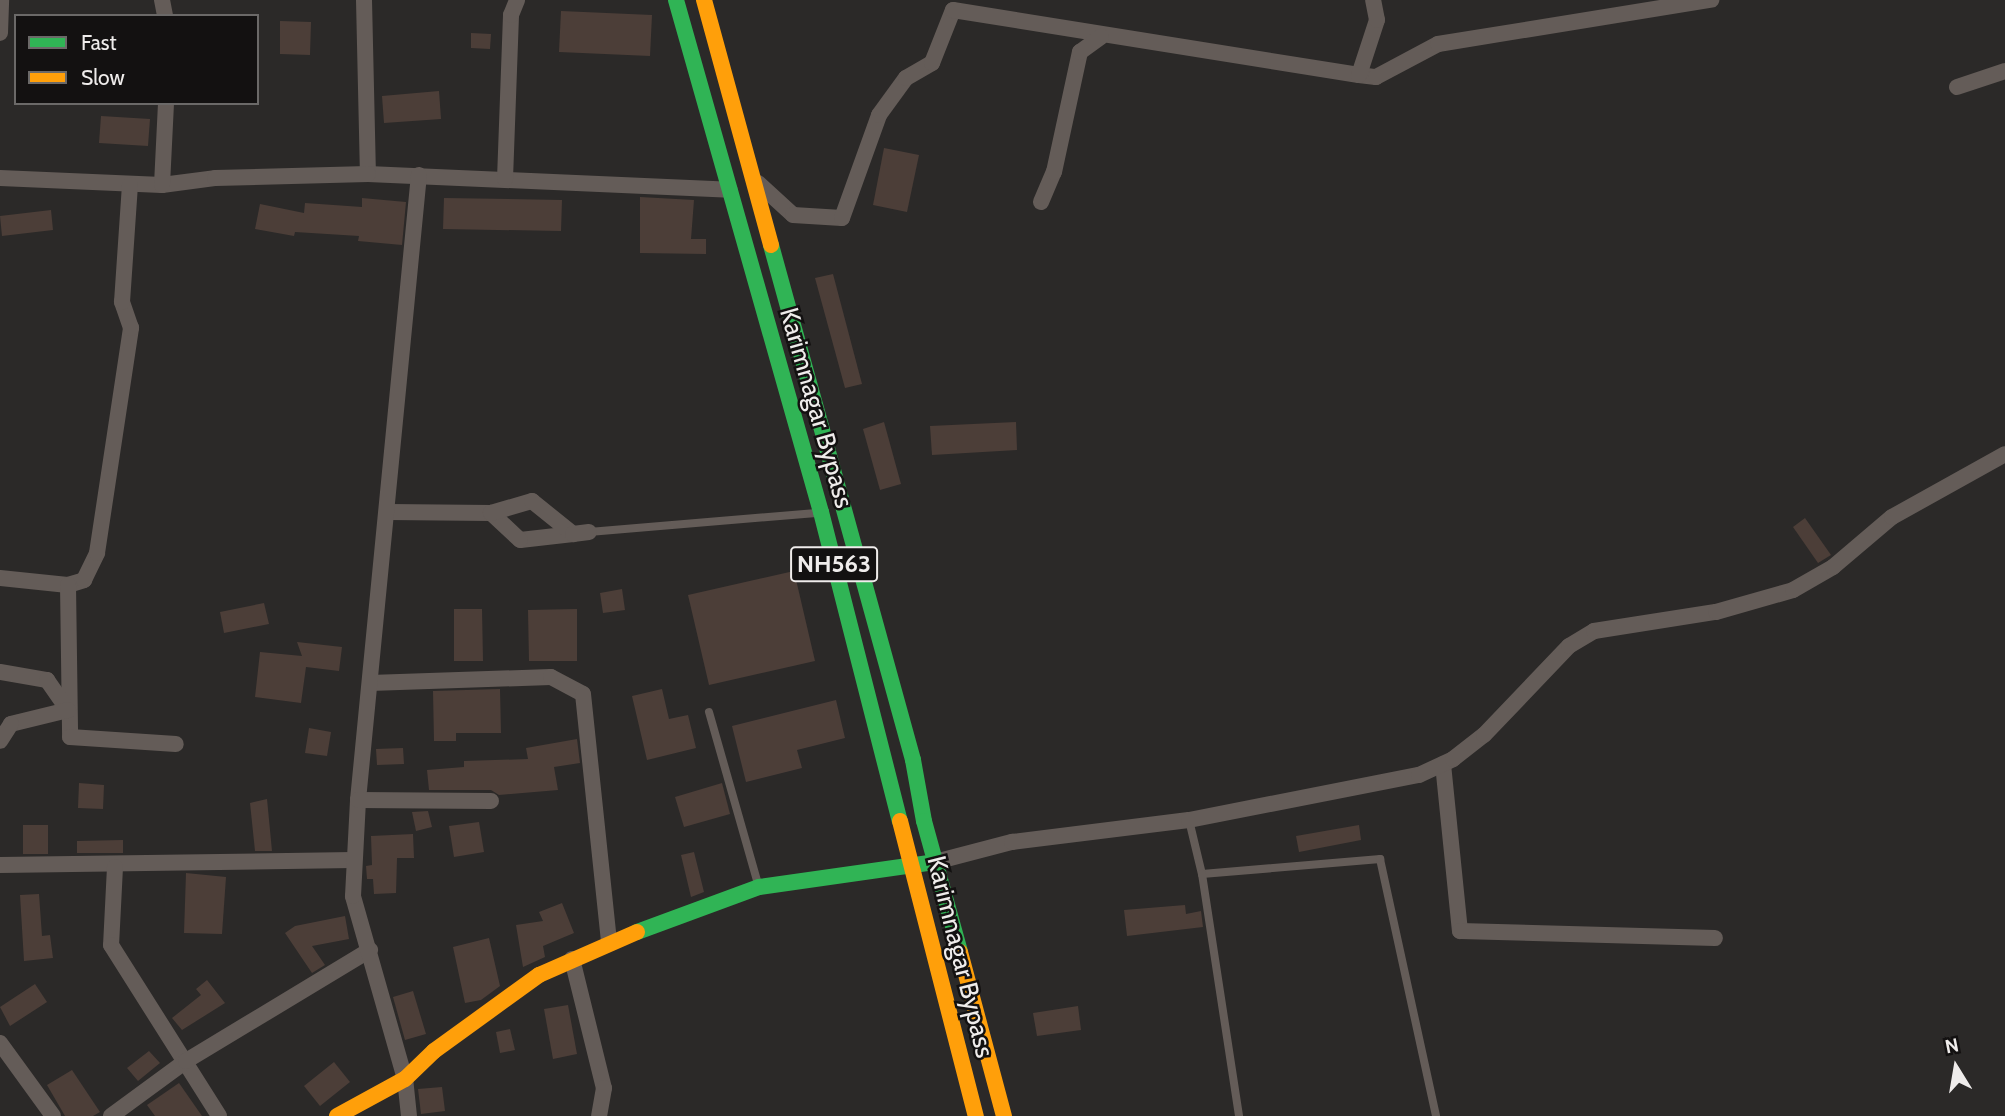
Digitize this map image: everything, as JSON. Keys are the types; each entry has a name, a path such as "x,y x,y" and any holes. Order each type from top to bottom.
{"main road":[{"name":"NH563","path":"668,0 678,8"},
{"name":"NH563","path":"704,0 758,183"},
{"name":"Karimnagar Bypass","path":"678,8 821,512 975,1116"},
{"name":"Karimnagar Bypass","path":"758,183 913,760 935,862 1004,1116"},
{"path":"337,1116 405,1079 434,1051 518,990 609,942 759,887 935,862"}],"street":[{"path":"0,33 2,0"},
{"path":"364,0 368,174"},
{"path":"505,179 511,15 517,0"},
{"path":"1359,75 1377,20 1373,0"},
{"path":"758,183 793,215 842,218 879,115 906,78 932,63 953,10 1101,37 1376,77 1438,44 1711,0"},
{"path":"1041,202 1054,172 1080,52 1101,37"},
{"path":"1957,88 2005,71"},
{"path":"162,185 166,105"},
{"path":"0,178 162,185 215,178 368,174 730,190"},
{"path":"409,1116 405,1079 353,896 353,860 389,512 419,175"},
{"path":"0,578 68,585 85,580 97,553 131,328 122,302 130,185"},
{"path":"935,862 1012,842 1189,820 1354,791 1419,775 1443,764 1484,735 1569,646 1594,631 1716,612 1793,590 1833,567 1892,517 2005,454"},
{"path":"389,512 491,513 532,501 581,533"},
{"path":"491,513 520,540 581,533"},
{"path":"68,585 70,737 176,744"},
{"path":"0,672 47,680 68,710"},
{"path":"370,683 551,677 583,695 609,942"},
{"path":"0,741 11,724 68,710"},
{"path":"1443,764 1460,931 1715,938"},
{"path":"358,800 491,801"},
{"path":"0,865 115,867 353,860"},
{"path":"115,867 111,945 219,1116"},
{"path":"111,1116 186,1061 370,950"},
{"path":"572,960 604,1088 599,1116"},
{"path":"0,1043 53,1116"}],"lane":[{"path":"581,533 821,512"},
{"path":"709,712 759,887"},
{"path":"1189,820 1202,874 1239,1116"},
{"path":"1202,874 1380,859 1436,1116"}],"building":[{"path":"561,11 652,15 650,56 559,52"},
{"path":"280,21 311,22 310,55 280,54"},
{"path":"471,33 491,34 490,49 471,48"},
{"path":"439,91 441,119 384,123 382,96"},
{"path":"101,116 150,119 148,146 99,143"},
{"path":"884,148 919,155 907,212 873,205"},
{"path":"640,197 694,200 691,239 706,239 706,254 640,253"},
{"path":"362,198 406,202 402,245 358,241 359,236 295,232 294,236 255,229 260,204 304,213 305,203 362,207"},
{"path":"444,198 562,200 561,231 443,229"},
{"path":"51,210 53,230 2,236 0,216"},
{"path":"833,274 862,384 845,388 815,278"},
{"path":"884,422 901,484 880,490 863,429"},
{"path":"1016,422 1017,450 932,455 930,426"},
{"path":"1805,518 1831,555 1818,563 1793,527"},
{"path":"794,571 815,661 709,685 688,595"},
{"path":"622,589 625,610 603,613 600,593"},
{"path":"264,603 269,624 224,633 220,612"},
{"path":"454,609 482,609 483,661 454,661"},
{"path":"577,609 577,661 529,661 528,610"},
{"path":"297,642 342,647 339,671 306,667 301,703 255,697 260,652 302,656"},
{"path":"500,689 501,733 456,733 456,741 434,741 433,691"},
{"path":"662,689 669,719 688,715 696,748 647,760 632,696"},
{"path":"836,700 845,738 797,750 802,768 746,782 732,726"},
{"path":"309,728 331,732 327,756 305,753"},
{"path":"577,739 580,763 554,767 558,790 499,795 491,790 429,790 427,770 464,767 464,761 528,759 526,748"},
{"path":"403,748 404,764 377,765 376,749"},
{"path":"79,783 104,785 103,809 78,808"},
{"path":"722,783 730,814 684,827 675,797"},
{"path":"267,799 272,851 255,851 250,803"},
{"path":"428,811 432,827 416,831 412,812"},
{"path":"479,822 484,852 454,857 449,826"},
{"path":"23,825 48,825 48,854 23,854"},
{"path":"1359,825 1361,840 1299,852 1296,836"},
{"path":"413,834 414,858 397,858 396,893 374,894 373,879 367,879 366,866 372,865 371,836"},
{"path":"123,840 123,853 77,853 77,841"},
{"path":"694,852 704,892 691,897 681,855"},
{"path":"186,873 226,877 222,934 184,933"},
{"path":"39,894 42,936 50,935 53,958 24,961 20,895"},
{"path":"562,903 574,933 543,946 545,957 523,967 516,925 543,921 539,912"},
{"path":"1185,905 1186,914 1201,911 1203,927 1127,936 1124,910"},
{"path":"345,916 349,939 312,946 325,965 312,973 285,933 295,926"},
{"path":"489,938 500,986 481,1000 465,1003 453,947"},
{"path":"207,980 225,1003 182,1030 172,1018 201,995 196,989"},
{"path":"35,984 47,1002 10,1026 0,1007"},
{"path":"413,991 426,1034 405,1040 393,997"},
{"path":"568,1005 577,1054 553,1059 544,1009"},
{"path":"1078,1006 1081,1030 1037,1036 1033,1013"},
{"path":"510,1029 515,1050 500,1053 496,1032"},
{"path":"149,1051 160,1063 138,1081 127,1068"},
{"path":"334,1062 350,1082 320,1106 304,1086"},
{"path":"72,1070 100,1112 93,1116 65,1116 47,1085"},
{"path":"179,1083 202,1116 155,1116 147,1105"},
{"path":"442,1087 445,1111 421,1114 418,1089"}],"traffic: fast":[{"path":"676,0 821,512 900,821"},
{"path":"771,245 913,760 924,821 960,952"},
{"path":"637,932 759,887 927,863"}],"traffic: slow":[{"path":"704,0 771,245"},
{"path":"900,821 976,1116"},
{"path":"337,1116 405,1079 434,1051 539,975 637,932"},
{"path":"960,952 1004,1116"}]}
